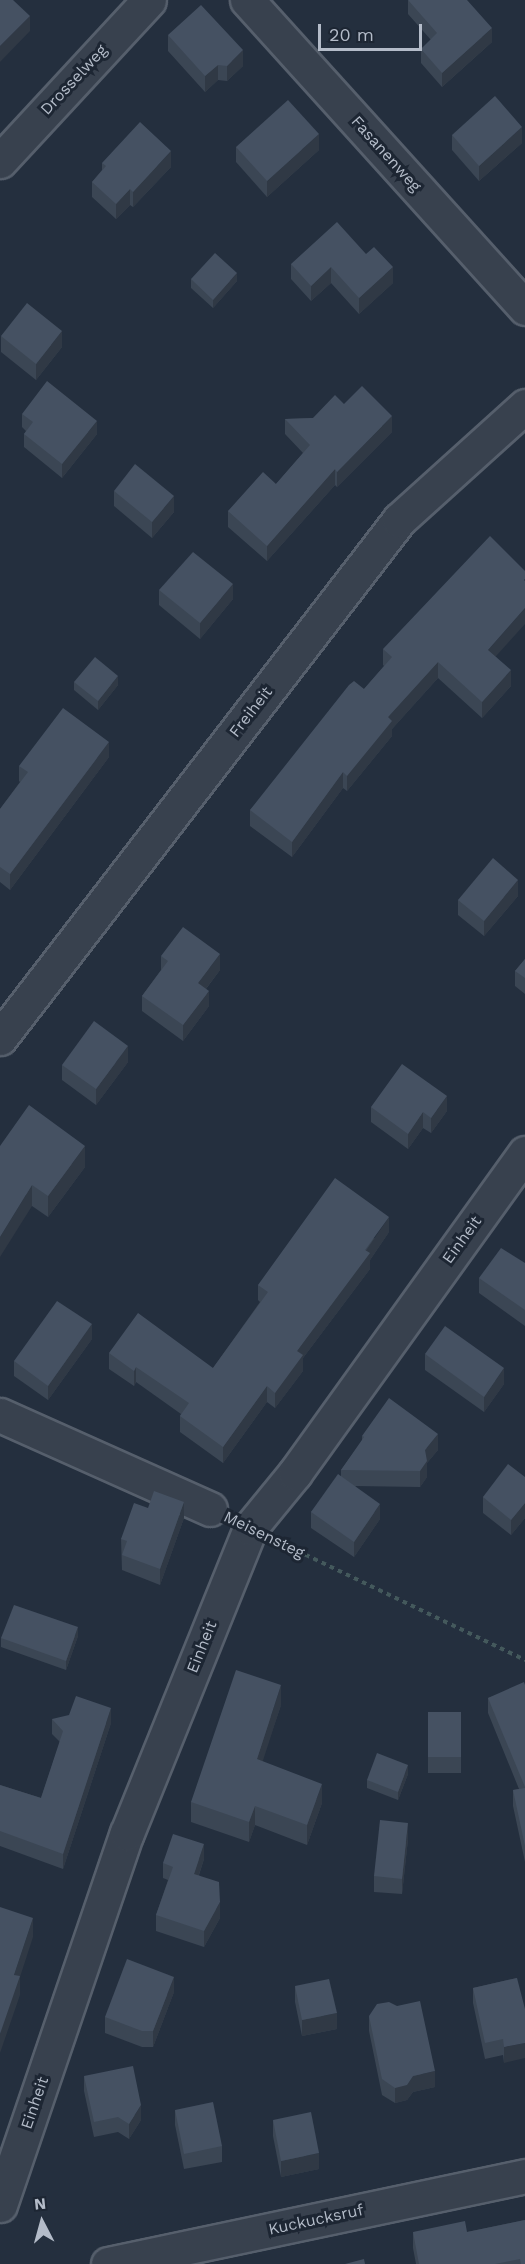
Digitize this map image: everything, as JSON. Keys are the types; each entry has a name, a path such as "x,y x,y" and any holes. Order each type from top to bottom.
{"street":[{"name":"Drosselweg","path":"0,161 149,0"},
{"name":"Fasanenweg","path":"247,0 525,308"},
{"name":"Freiheit","path":"0,1038 399,520 525,406"},
{"name":"Einheit","path":"0,2205 127,1833 250,1528 295,1473 525,1153"},
{"name":"Meisensteg","path":"0,1415 210,1509"},
{"name":"Kuckucksruf","path":"108,2264 525,2176"}],"path":[{"name":"Meisensteg","path":"250,1528 525,1660"}],"building":[{"path":"0,0 13,0 30,16 0,46"},
{"path":"408,0 467,0 492,28 442,73 421,49 437,33"},
{"path":"201,5 243,50 227,66 218,65 205,76 168,35"},
{"path":"495,96 522,127 479,166 452,135"},
{"path":"288,100 319,134 267,181 236,147"},
{"path":"140,122 171,151 133,192 130,189 116,204 92,182 106,166 102,163"},
{"path":"337,222 366,254 374,247 393,267 359,298 331,267 311,286 291,264"},
{"path":"215,253 237,273 213,300 191,279"},
{"path":"27,303 62,331 36,364 1,336"},
{"path":"47,381 97,421 62,464 24,434 33,422 22,414"},
{"path":"362,386 392,416 337,472 335,469 267,546 228,511 263,472 276,484 310,445 285,419 313,418 335,395 344,404"},
{"path":"135,464 174,496 152,522 114,491"},
{"path":"490,536 525,571 525,608 488,650 511,670 482,702 438,662 388,717 392,721 347,776 343,772 292,842 250,810 349,685 354,681 364,689 392,657 383,649"},
{"path":"193,552 233,584 200,623 159,590"},
{"path":"95,657 118,676 98,701 74,682"},
{"path":"63,708 109,742 10,874 0,867 0,809 28,772 19,766"},
{"path":"493,858 518,880 484,921 458,900"},
{"path":"183,927 220,954 198,983 209,991 183,1025 142,996 168,961 161,956"},
{"path":"525,959 525,978 515,971"},
{"path":"94,1021 128,1046 96,1089 62,1065"},
{"path":"402,1064 447,1096 431,1118 423,1112 408,1134 371,1107"},
{"path":"29,1105 85,1146 48,1196 32,1185 0,1237 0,1146"},
{"path":"335,1178 389,1217 365,1250 370,1253 297,1351 303,1355 275,1393 267,1386 223,1447 180,1416 189,1403 136,1367 134,1371 109,1353 138,1313 213,1368 268,1292 258,1285"},
{"path":"501,1248 525,1263 525,1310 479,1278"},
{"path":"57,1301 92,1324 48,1386 14,1361"},
{"path":"445,1326 504,1368 484,1397 425,1354"},
{"path":"389,1398 438,1434 425,1450 427,1461 420,1471 341,1470 364,1437 362,1436"},
{"path":"508,1464 525,1477 525,1503 511,1520 483,1497"},
{"path":"338,1474 380,1504 354,1542 311,1512"},
{"path":"154,1491 184,1502 160,1569 122,1555 127,1541 121,1539 134,1503 148,1508"},
{"path":"14,1605 78,1627 66,1661 1,1638"},
{"path":"236,1670 281,1685 257,1759 322,1784 307,1825 255,1806 249,1822 191,1802"},
{"path":"524,1682 525,1685 525,1787 488,1698"},
{"path":"76,1696 111,1708 63,1854 0,1831 0,1785 41,1798 63,1731 52,1719 69,1715"},
{"path":"428,1712 461,1712 461,1757 428,1757"},
{"path":"377,1753 408,1765 398,1792 367,1780"},
{"path":"525,1788 525,1846 513,1790"},
{"path":"380,1820 408,1823 402,1879 374,1876"},
{"path":"173,1834 204,1844 194,1874 219,1882 220,1902 204,1931 156,1915 173,1867 163,1863"},
{"path":"0,1907 33,1918 14,1975 20,1976 0,2034"},
{"path":"127,1959 174,1977 153,2031 142,2031 105,2017"},
{"path":"517,1978 525,2009 525,2043 504,2047 503,2039 485,2043 473,1988"},
{"path":"329,1979 337,2013 302,2020 295,1986"},
{"path":"420,2001 435,2071 413,2076 407,2085 395,2088 382,2079 369,2016 377,2004 389,2002 397,2006"},
{"path":"133,2066 141,2105 129,2124 118,2117 94,2122 84,2076"},
{"path":"213,2102 222,2146 184,2154 175,2110"},
{"path":"311,2112 319,2153 281,2161 273,2120"},
{"path":"525,2220 525,2264 521,2264 520,2259 495,2264 419,2264 413,2232 465,2221 467,2232"},
{"path":"364,2259 365,2264 345,2264"}]}
